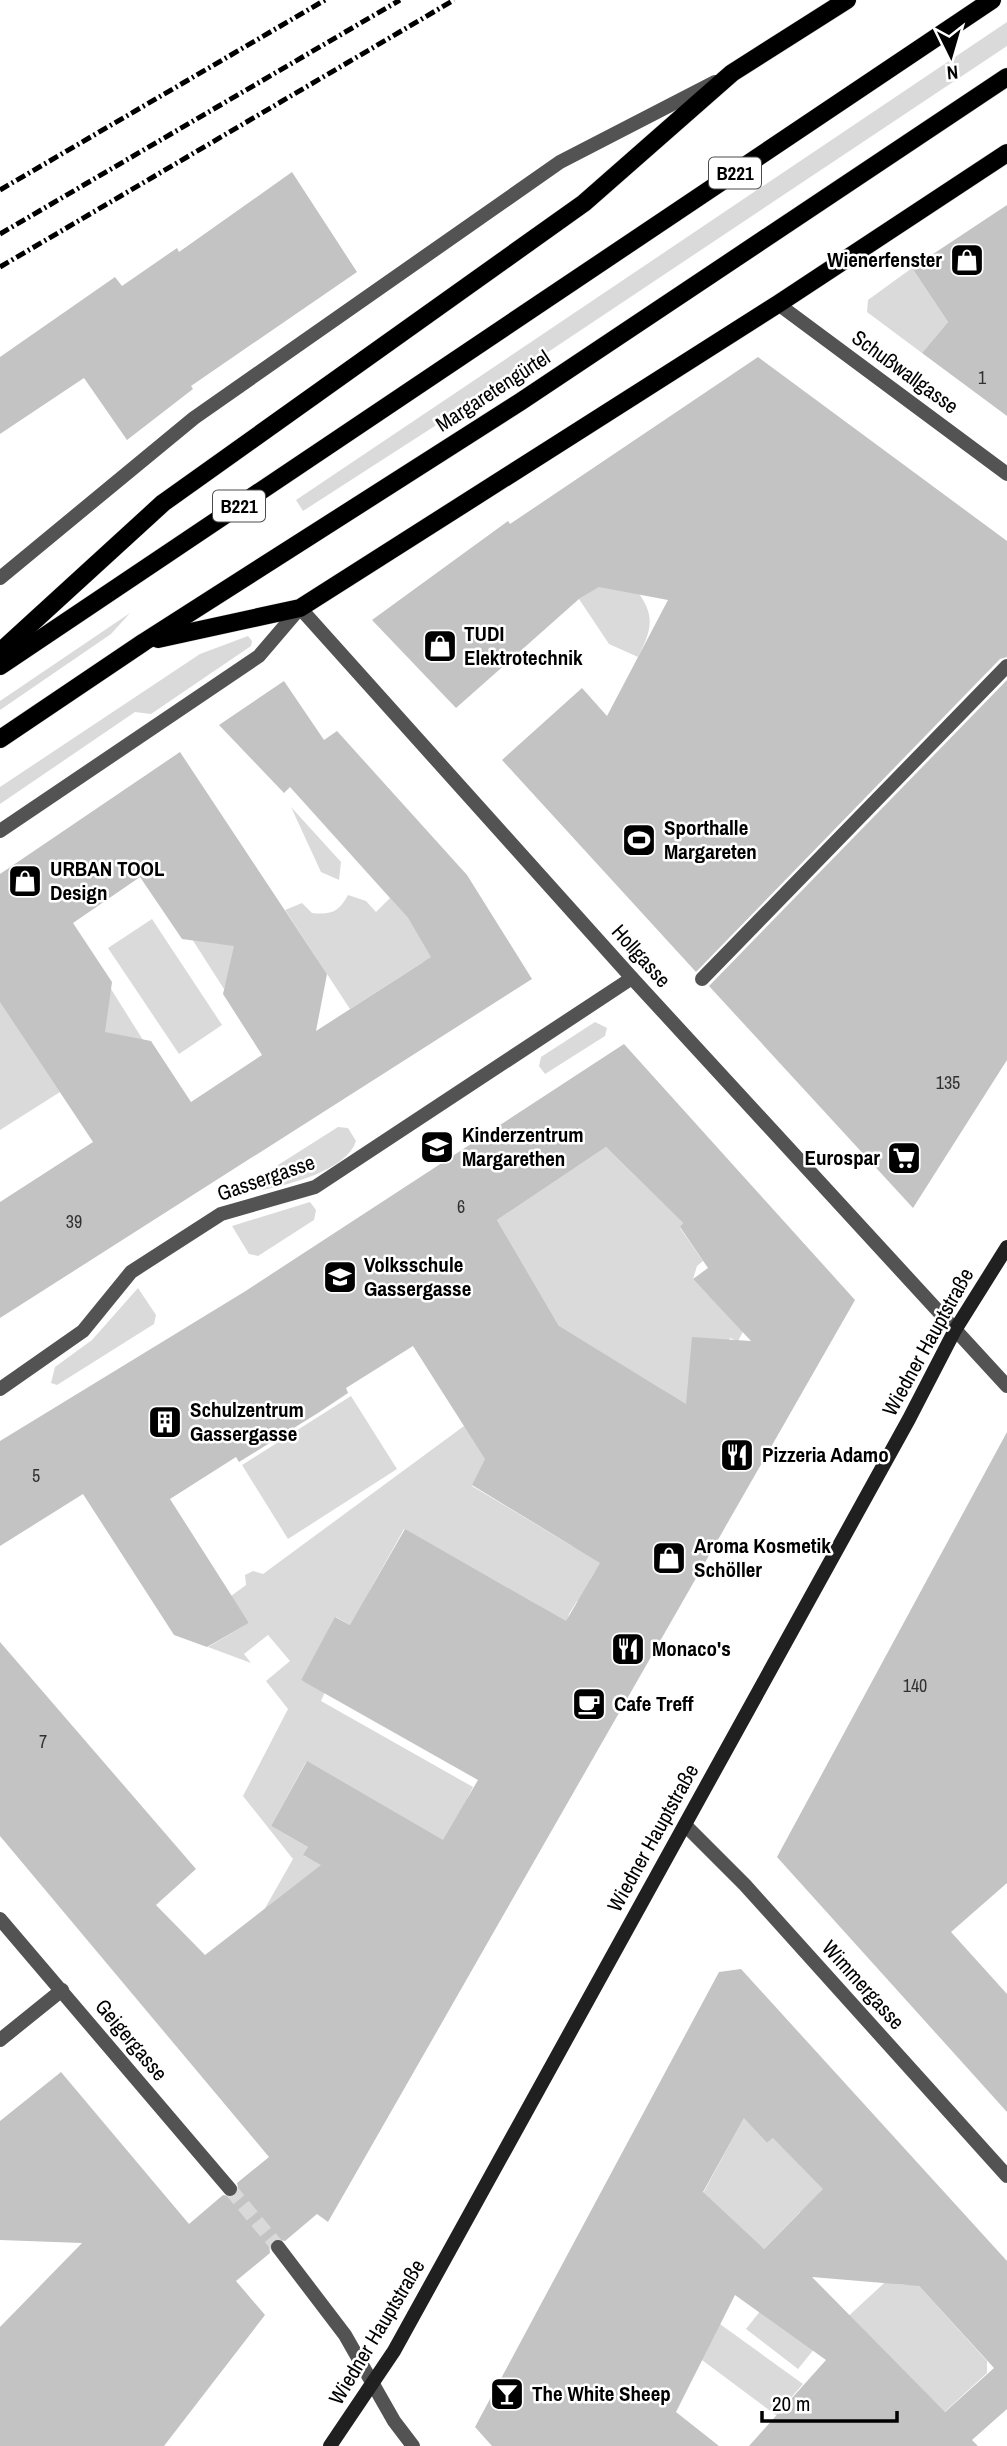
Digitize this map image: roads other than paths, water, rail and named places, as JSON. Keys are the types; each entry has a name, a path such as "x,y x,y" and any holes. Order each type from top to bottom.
{"main road":[{"path":"0,652 163,503 584,203 732,73 847,0"},
{"name":"B221","path":"0,666 992,0"},
{"name":"Margaretengürtel","path":"0,739 144,642 520,402 1007,77"},
{"path":"144,642 300,608 778,304 1007,153"},
{"name":"Wiedner Hauptstraße","path":"330,2446 394,2351 909,1419 955,1330 1007,1247"}],"street":[{"path":"0,578 194,418 560,162 732,73"},
{"name":"Schußwallgasse","path":"778,304 1007,474"},
{"path":"0,831 259,656 300,608"},
{"name":"Hollgasse","path":"300,608 632,978 1007,1386"},
{"path":"702,979 1007,666"},
{"name":"Gassergasse","path":"0,1389 83,1331 131,1272 221,1214 315,1187 632,978"},
{"name":"Wimmergasse","path":"685,1825 745,1885 1007,2176"},
{"name":"Geigergasse","path":"0,1919 230,2189"},
{"path":"0,2039 62,1990"},
{"path":"278,2247 318,2296 374,2382 394,2421 414,2446"}],"tunnel":[{"path":"230,2189 278,2247"}],"railway":[{"path":"0,190 325,0"},
{"path":"0,234 400,0"},
{"path":"0,267 454,0"}],"place":[{"name":"Wienerfenster","path":"967,260"},
{"name":"TUDI Elektrotechnik","path":"440,646"},
{"name":"Sporthalle Margareten","path":"639,840"},
{"name":"URBAN TOOL Design","path":"25,881"},
{"name":"Kinderzentrum Margarethen","path":"437,1147"},
{"name":"Eurospar","path":"904,1158"},
{"name":"Volksschule Gassergasse","path":"340,1277"},
{"name":"Schulzentrum Gassergasse","path":"165,1422"},
{"name":"Pizzeria Adamo","path":"737,1455"},
{"name":"Aroma Kosmetik Schöller","path":"669,1558"},
{"name":"Monaco's","path":"628,1649"},
{"name":"Cafe Treff","path":"589,1704"},
{"name":"The White Sheep","path":"507,2394"}]}
